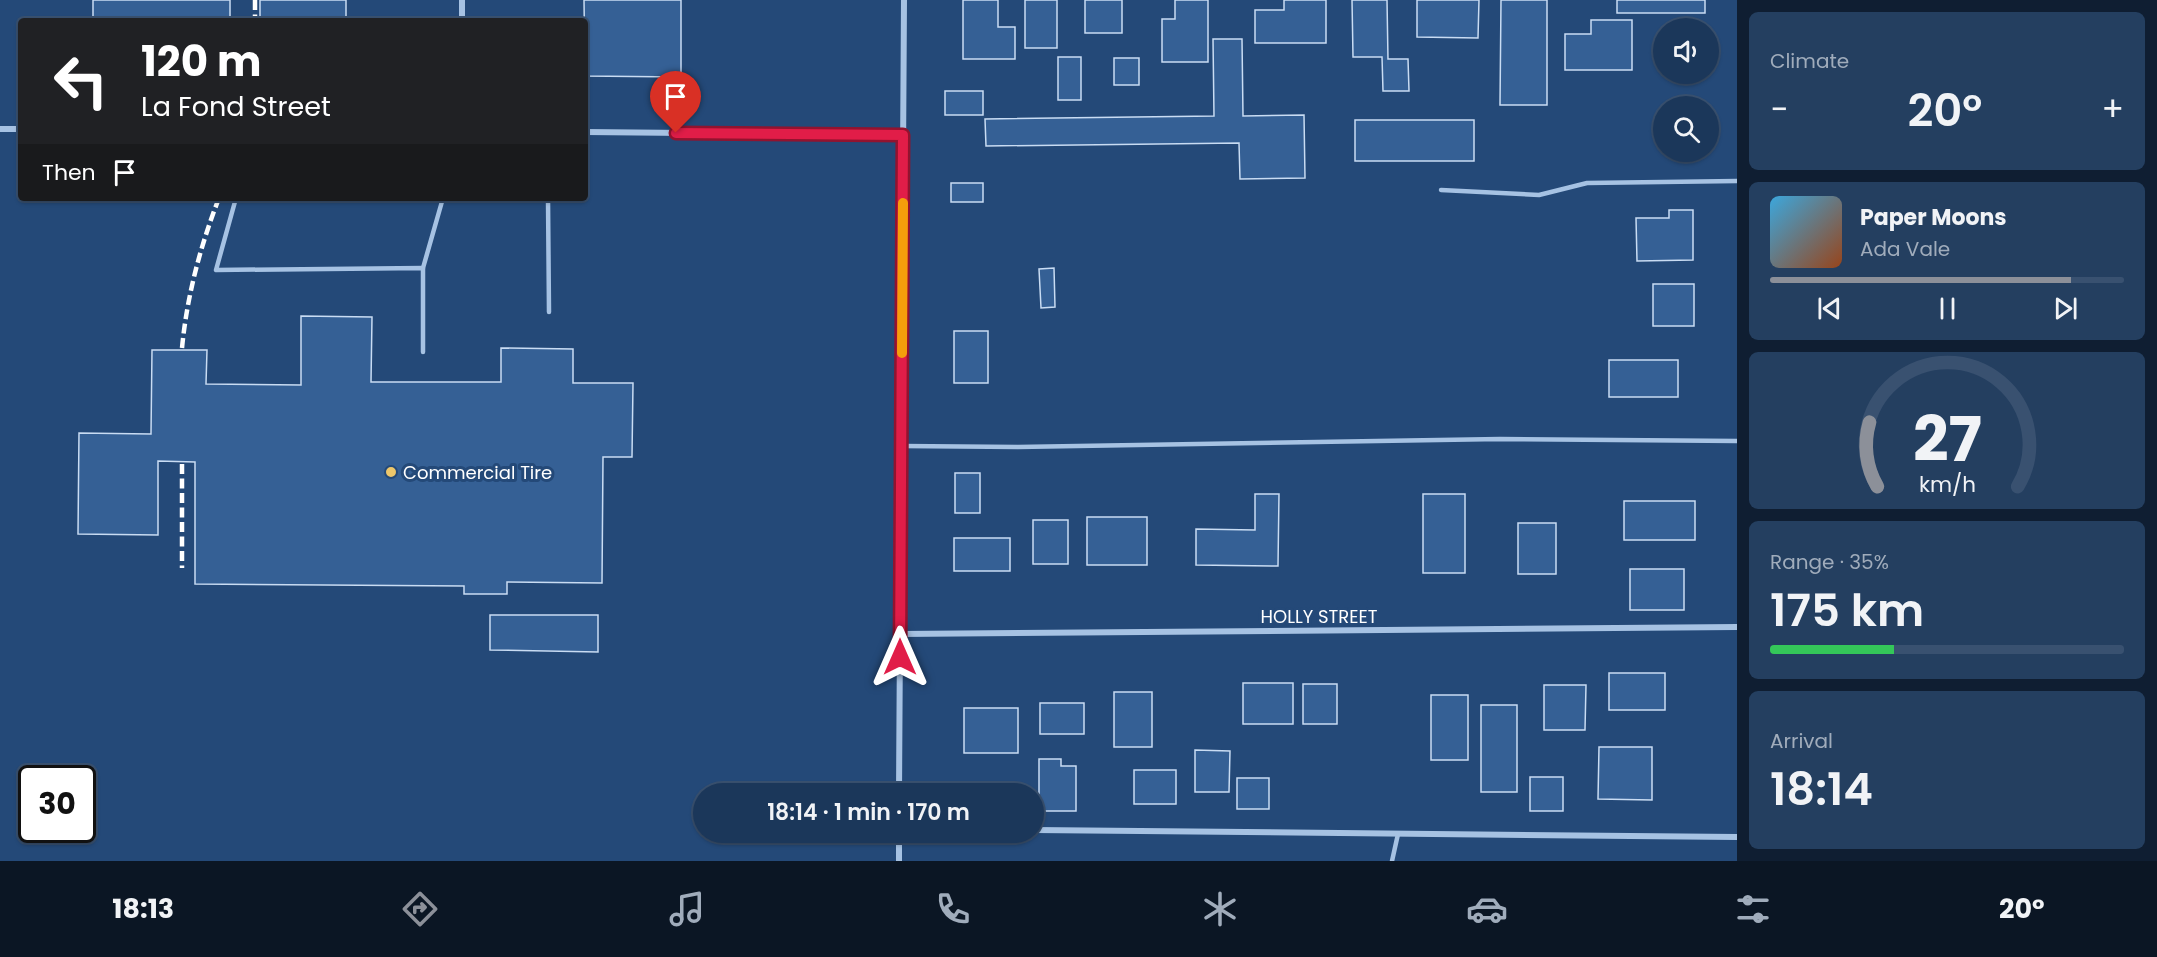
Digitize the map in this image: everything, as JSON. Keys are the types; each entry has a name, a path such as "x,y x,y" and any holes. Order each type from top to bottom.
{"street":[{"path":"462,0 462,18"},
{"path":"899,783 904,0"},
{"path":"0,129 18,129"},
{"path":"588,132 903,135"},
{"name":"HOLLY STREET","path":"900,634 1737,627"},
{"path":"1044,830 1737,837"},
{"path":"899,843 899,861"}],"lane":[{"path":"1441,190 1539,195 1587,183 1737,181"},
{"path":"235,201 216,270 423,268"},
{"path":"423,352 423,268 442,201"},
{"path":"548,201 549,312"},
{"path":"902,446 1018,447 1500,439 1737,441"},
{"path":"1392,861 1398,834"}],"building":[{"path":"93,0 230,0 230,18 93,18"},
{"path":"260,0 346,0 346,18 260,18"},
{"path":"584,0 681,0 681,77 588,76 588,18 584,18"},
{"path":"963,0 998,0 998,27 1015,27 1015,59 963,59"},
{"path":"1025,0 1057,0 1057,48 1025,48"},
{"path":"1085,0 1122,0 1122,33 1085,33"},
{"path":"1175,0 1208,0 1208,62 1162,62 1162,19 1175,19"},
{"path":"1284,0 1326,0 1326,43 1255,43 1255,10 1284,10"},
{"path":"1352,0 1387,0 1388,59 1408,59 1409,91 1383,91 1382,57 1353,57"},
{"path":"1417,0 1479,0 1478,38 1417,37"},
{"path":"1501,0 1547,0 1547,105 1500,105"},
{"path":"1617,0 1705,0 1705,13 1617,13"},
{"path":"1591,20 1632,20 1632,70 1565,70 1565,34 1591,34"},
{"path":"1213,39 1242,39 1243,116 1304,115 1305,178 1240,179 1239,143 986,146 985,119 1214,116"},
{"path":"1058,57 1081,57 1081,100 1058,100"},
{"path":"1114,58 1139,58 1139,85 1114,85"},
{"path":"945,91 983,91 983,115 945,115"},
{"path":"1355,120 1474,120 1474,161 1355,161"},
{"path":"951,183 983,183 983,202 951,202"},
{"path":"1669,210 1693,210 1693,260 1637,261 1636,218 1669,218"},
{"path":"1054,268 1055,307 1041,308 1039,269"},
{"path":"1653,284 1694,284 1694,326 1653,326"},
{"path":"301,316 372,317 371,382 501,382 501,348 573,349 573,383 633,383 632,457 603,457 602,583 507,582 507,594 464,594 464,586 195,584 195,462 158,461 158,535 78,534 79,433 151,434 152,350 207,350 206,384 301,385"},
{"path":"954,331 988,331 988,383 954,383"},
{"path":"1609,360 1678,360 1678,397 1609,397"},
{"path":"955,473 980,473 980,513 955,513"},
{"path":"1255,494 1279,494 1278,566 1196,565 1196,529 1255,530"},
{"path":"1423,494 1465,494 1465,573 1423,573"},
{"path":"1624,501 1695,501 1695,540 1624,540"},
{"path":"1087,517 1147,517 1147,565 1087,565"},
{"path":"1033,520 1068,520 1068,564 1033,564"},
{"path":"1518,523 1556,523 1556,574 1518,574"},
{"path":"954,538 1010,538 1010,571 954,571"},
{"path":"1630,569 1684,569 1684,610 1630,610"},
{"path":"490,615 598,615 598,652 490,650"},
{"path":"1609,673 1665,673 1665,710 1609,710"},
{"path":"1243,683 1293,683 1293,724 1243,724"},
{"path":"1303,684 1337,684 1337,724 1303,724"},
{"path":"1544,685 1586,685 1585,730 1544,730"},
{"path":"1114,692 1152,692 1152,747 1114,747"},
{"path":"1431,695 1468,695 1468,760 1431,760"},
{"path":"1040,703 1084,703 1084,734 1040,734"},
{"path":"1481,705 1517,705 1517,792 1481,792"},
{"path":"964,708 1018,708 1018,753 964,753"},
{"path":"1599,747 1652,747 1652,800 1598,799"},
{"path":"1195,750 1230,751 1229,792 1195,792"},
{"path":"1039,759 1061,759 1061,766 1076,766 1076,811 1044,811 1044,783 1039,783"},
{"path":"1134,770 1176,770 1176,804 1134,804"},
{"path":"1530,777 1563,777 1563,811 1530,811"},
{"path":"1237,778 1269,778 1269,809 1237,809"}],"railway":[{"path":"255,0 255,18"},
{"path":"182,348 195,272 218,201"},
{"path":"182,464 182,568"}],"slow traffic":[{"path":"902,353 903,203"}],"place":[{"name":"Commercial Tire","path":"391,472"}],"route":[{"path":"676,133 903,135 900,657"}]}
